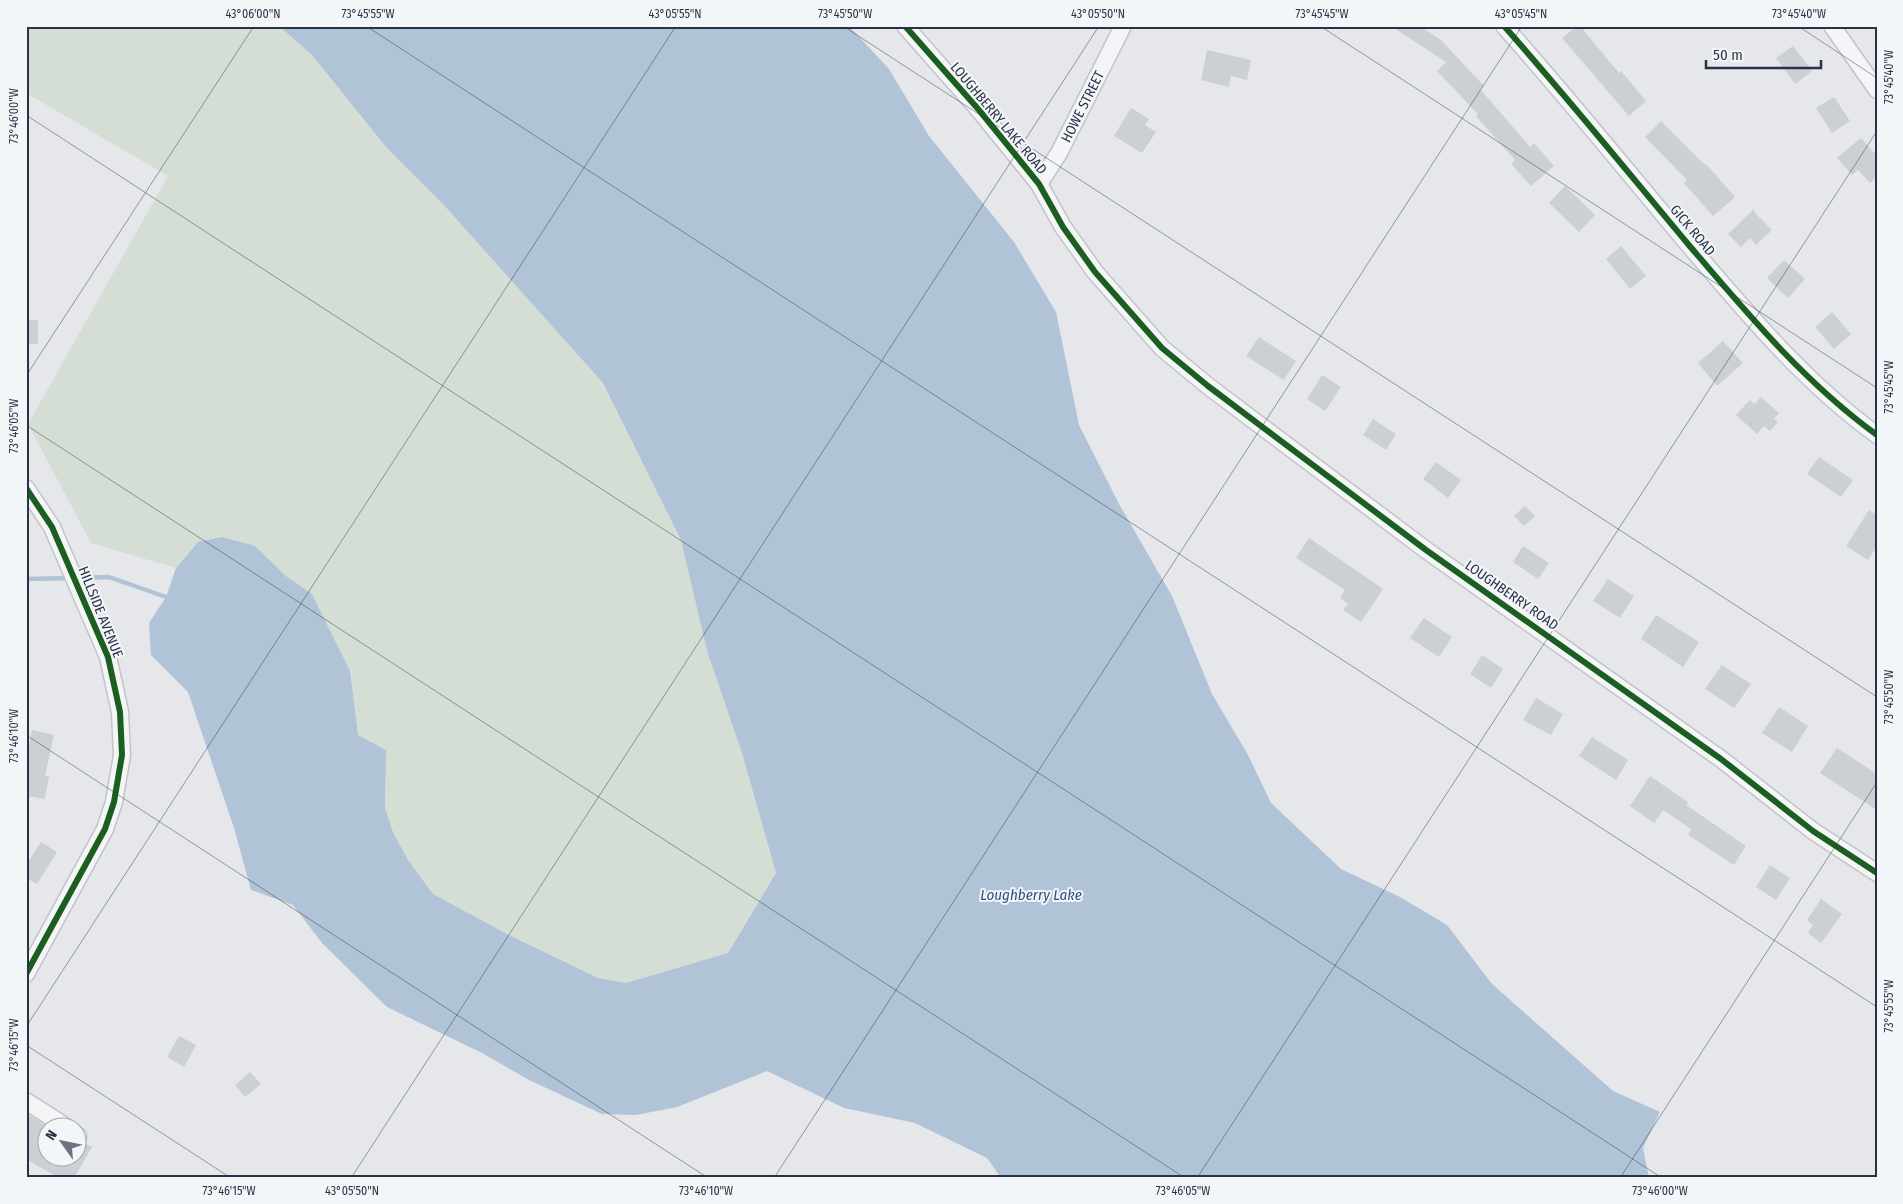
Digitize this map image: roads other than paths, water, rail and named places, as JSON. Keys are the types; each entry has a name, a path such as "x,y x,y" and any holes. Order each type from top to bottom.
{"street":[{"name":"LOUGHBERRY LAKE ROAD","path":"905,26 979,110 1039,184 1063,227 1095,272 1140,326"},
{"name":"HOWE STREET","path":"1039,184 1059,153 1123,26"},
{"name":"GICK ROAD","path":"1504,26 1734,298 1815,385 1846,412 1877,435"},
{"path":"1832,26 1877,90"},
{"name":"LOUGHBERRY ROAD","path":"1140,326 1162,348 1208,386 1426,550 1721,758 1813,831 1877,874"},
{"name":"HILLSIDE AVENUE","path":"26,488 52,527 108,657 120,712 122,755 114,802 105,829 26,974"},
{"path":"26,1101 49,1116"}],"water":[{"name":"Loughberry Lake","path":"279,26 849,26 889,69 929,136 1014,242 1056,312 1079,425 1119,504 1172,596 1212,694 1248,755 1271,803 1341,869 1400,897 1447,925 1492,984 1613,1091 1660,1112 1643,1148 1649,1178 1001,1178 987,1158 915,1123 844,1108 767,1071 677,1107 636,1115 602,1114 529,1080 482,1053 387,1007 322,943 293,905 251,890 234,828 188,692 151,655 149,623 166,597 176,568 198,542 222,537 255,546 286,576 312,594 350,671 358,735 386,750 385,808 393,832 408,860 433,894 507,934 598,978 626,983 728,953 776,873 742,753 707,651 681,540 603,383 442,203 386,147 312,55"}],"waterway":[{"path":"78,578 109,577 166,597"},
{"path":"26,579 70,578"}]}
